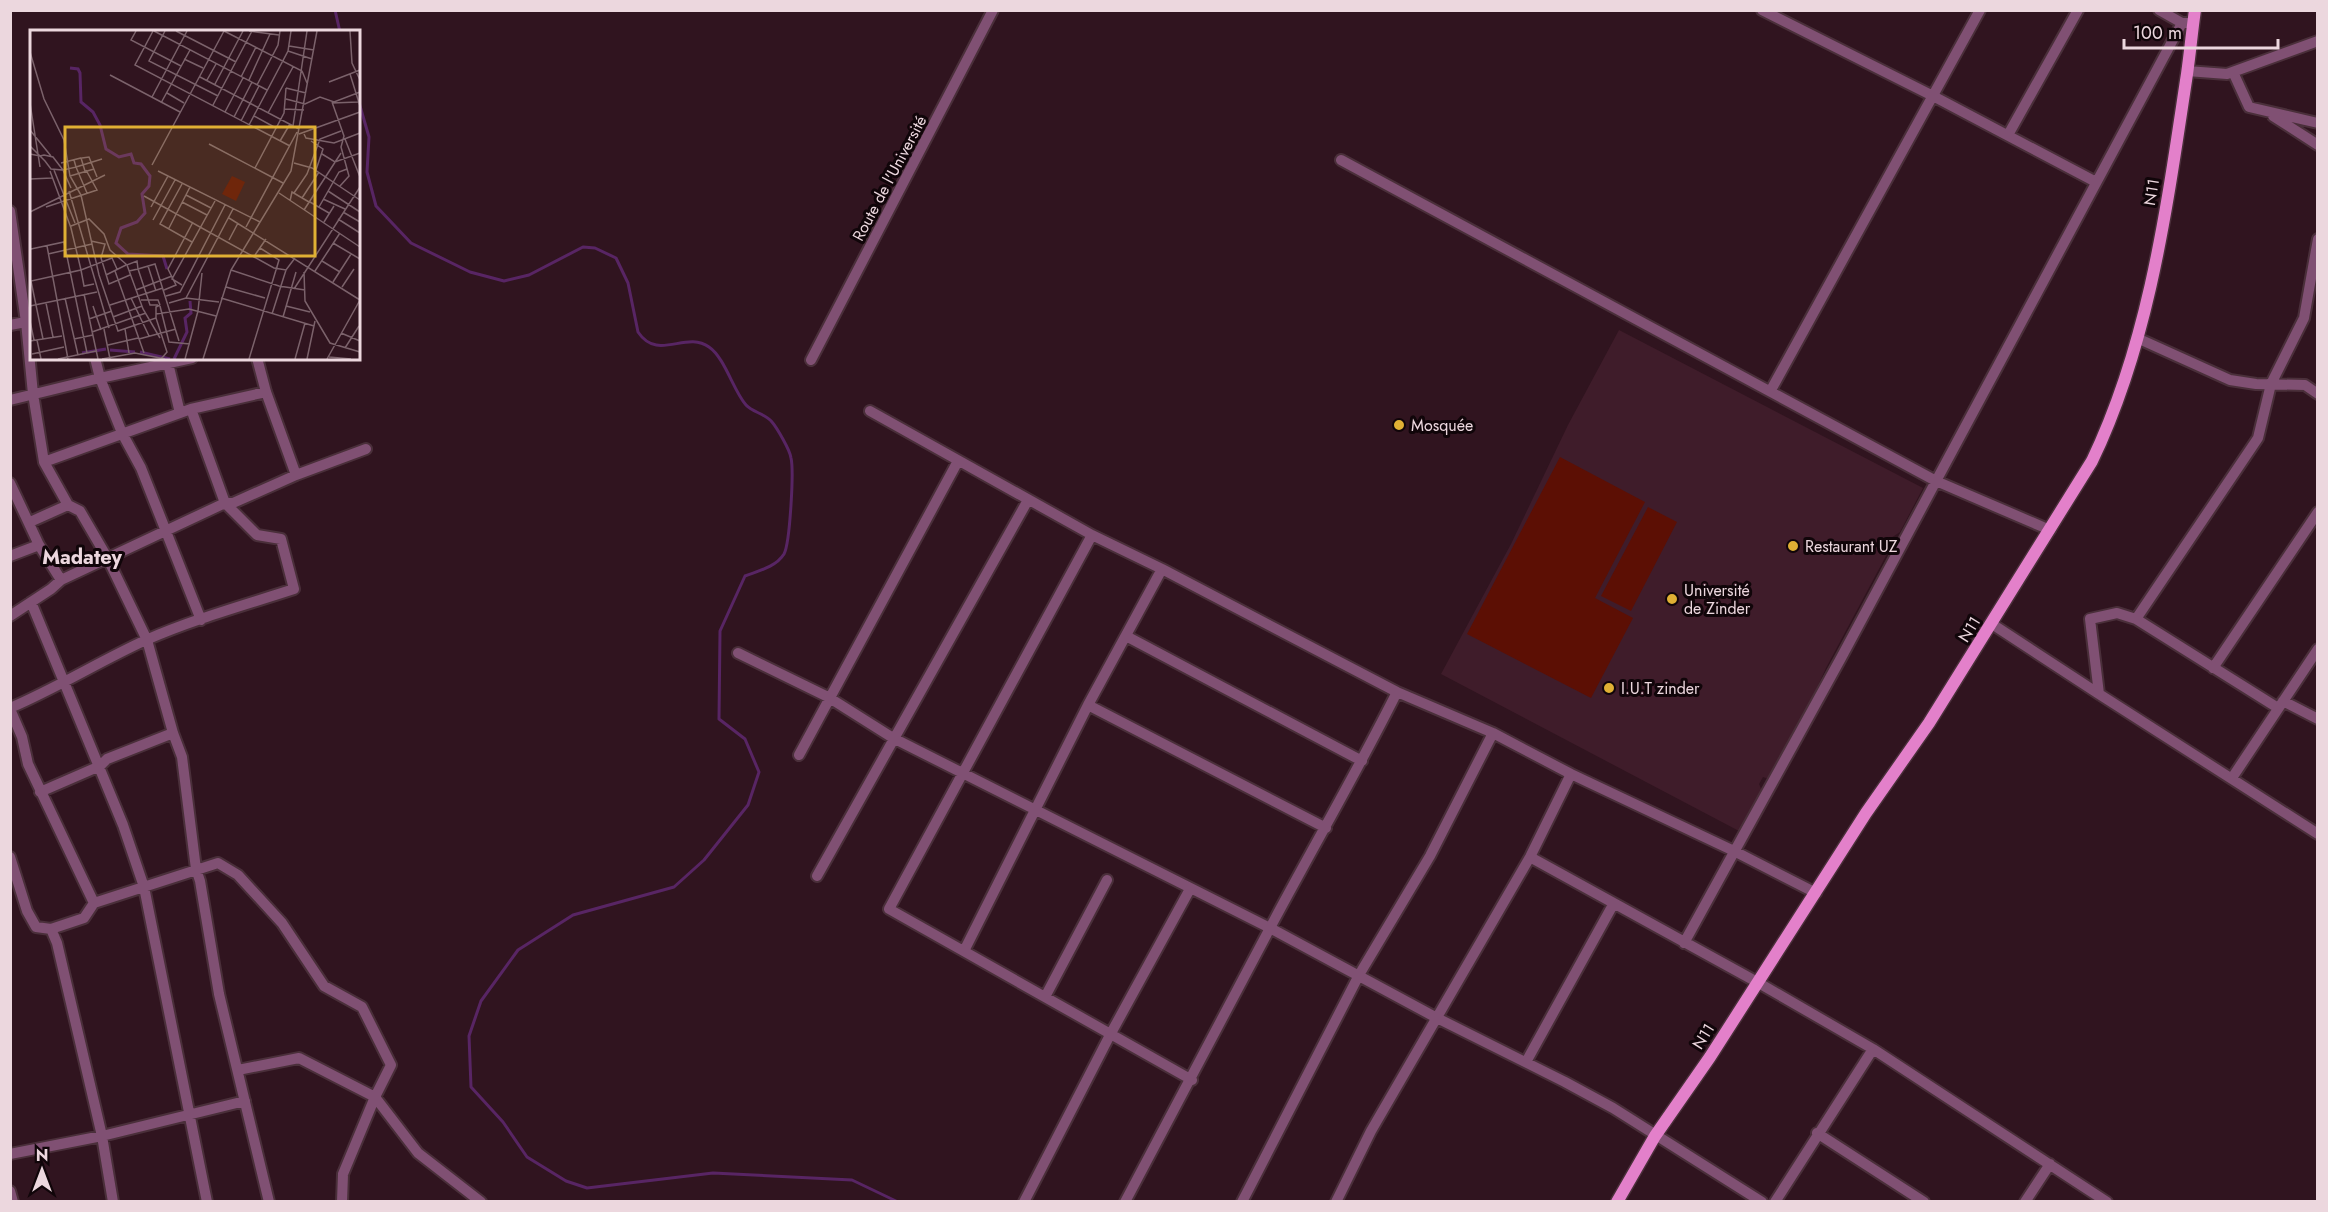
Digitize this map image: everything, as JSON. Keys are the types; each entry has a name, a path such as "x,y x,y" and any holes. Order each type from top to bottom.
{"main road":[{"name":"N11","path":"1617,1202 1655,1136 1710,1057 1756,982 1992,624 2091,461 2112,418 2137,338 2157,262 2187,71 2190,19"}],"street":[{"name":"Route de l'Université","path":"810,360 993,10"},
{"path":"1762,10 1933,96 2096,182"},
{"path":"2008,135 2078,10"},
{"path":"1684,943 2096,182 2190,19 2158,10"},
{"path":"1771,390 1933,96 1975,12"},
{"path":"2187,71 2212,74 2233,72 2318,41"},
{"path":"2233,72 2249,107 2318,123"},
{"path":"2265,111 2318,146"},
{"path":"1341,160 1936,481 2050,530"},
{"path":"10,211 29,321 30,339"},
{"path":"2136,619 2258,438 2271,384 2304,318 2318,239"},
{"path":"10,326 29,321"},
{"path":"2137,338 2230,380 2305,385 2318,394"},
{"path":"31,360 33,394 44,462 68,506 80,511 108,559 147,640 172,733 182,757 195,869 200,881 219,994 269,1202"},
{"path":"96,360 100,378 122,433 141,468 201,620"},
{"path":"258,360 266,392 296,475"},
{"path":"10,400 167,362 185,411 225,502 257,535 280,538 294,589 147,640 64,681 42,695 10,709 22,737 28,764 93,903"},
{"path":"44,462 185,411 266,392"},
{"path":"870,411 1092,535 1162,569 1396,692 1493,733 1571,774 1734,851 1816,893"},
{"path":"10,616 61,580 164,530 225,502 233,503 296,475 366,449"},
{"path":"799,754 958,461"},
{"path":"10,483 39,544 61,580"},
{"path":"817,876 1028,500"},
{"path":"30,522 68,506"},
{"path":"2213,668 2318,512"},
{"path":"1092,535 889,909 1191,1080"},
{"path":"10,556 39,544"},
{"path":"964,951 1035,807 1162,569"},
{"path":"31,602 100,766 144,887 207,1202"},
{"path":"2098,694 2090,619 2117,613 2136,619 2213,668 2280,704 2318,719"},
{"path":"1992,624 2318,834"},
{"path":"1126,636 1362,761"},
{"path":"2232,778 2318,649"},
{"path":"738,653 828,697 893,738 1035,807 1613,1108 1762,1202"},
{"path":"1125,1202 1270,928 1362,761 1396,692"},
{"path":"1088,705 1326,828"},
{"path":"40,792 100,766 106,759 172,733"},
{"path":"1242,1202 1359,975 1430,856 1493,733"},
{"path":"1336,1202 1371,1131 1530,856 1571,774"},
{"path":"1530,856 1873,1049 2107,1202"},
{"path":"10,857 27,911 36,927 51,929 84,918 93,903 195,869 218,863 237,875 282,922 324,986 362,1007 391,1065 343,1174 342,1202"},
{"path":"1045,997 1107,880"},
{"path":"1024,1202 1110,1035 1190,889"},
{"path":"1526,1062 1614,903"},
{"path":"51,929 57,943 102,1136 113,1202"},
{"path":"1775,1202 1817,1133 1873,1049"},
{"path":"238,1070 299,1058 375,1097 417,1153 481,1202"},
{"path":"10,1154 102,1136 245,1101"},
{"path":"1817,1133 1923,1202"},
{"path":"2025,1202 2050,1164"},
{"path":"10,1191 13,1202"}],"shaded area":[{"name":"Université de Zinder","path":"1619,330 1923,488 1900,532 1888,540 1887,554 1826,668 1787,754 1769,779 1763,777 1759,784 1762,791 1739,831 1441,674 1511,544 1568,425"},
{"path":"1560,457 1645,502 1595,598 1633,618 1591,698 1467,634"},
{"path":"1648,507 1677,522 1631,611 1601,596"}],"waterway":[{"path":"335,10 340,30"},
{"path":"360,106 369,137 367,172 376,206 411,243 470,272 504,281 529,275 583,247 595,248 616,258 628,283 638,332 646,341 654,345 691,342 709,347 720,359 746,405 769,419 774,425 791,458 791,507 784,554 772,565 745,576 720,631 719,719 745,739 759,772 748,805 704,860 674,887 573,915 518,950 481,1001 469,1036 471,1087 503,1122 527,1157 566,1181 587,1188 713,1173 852,1180 898,1202"}],"place":[{"name":"Mosquée","path":"1399,425"},
{"name":"Restaurant UZ","path":"1793,546"},
{"name":"Université de Zinder","path":"1672,599"},
{"name":"I.U.T zinder","path":"1609,688"}],"district":[{"name":"Madatey","path":"82,557"}]}
